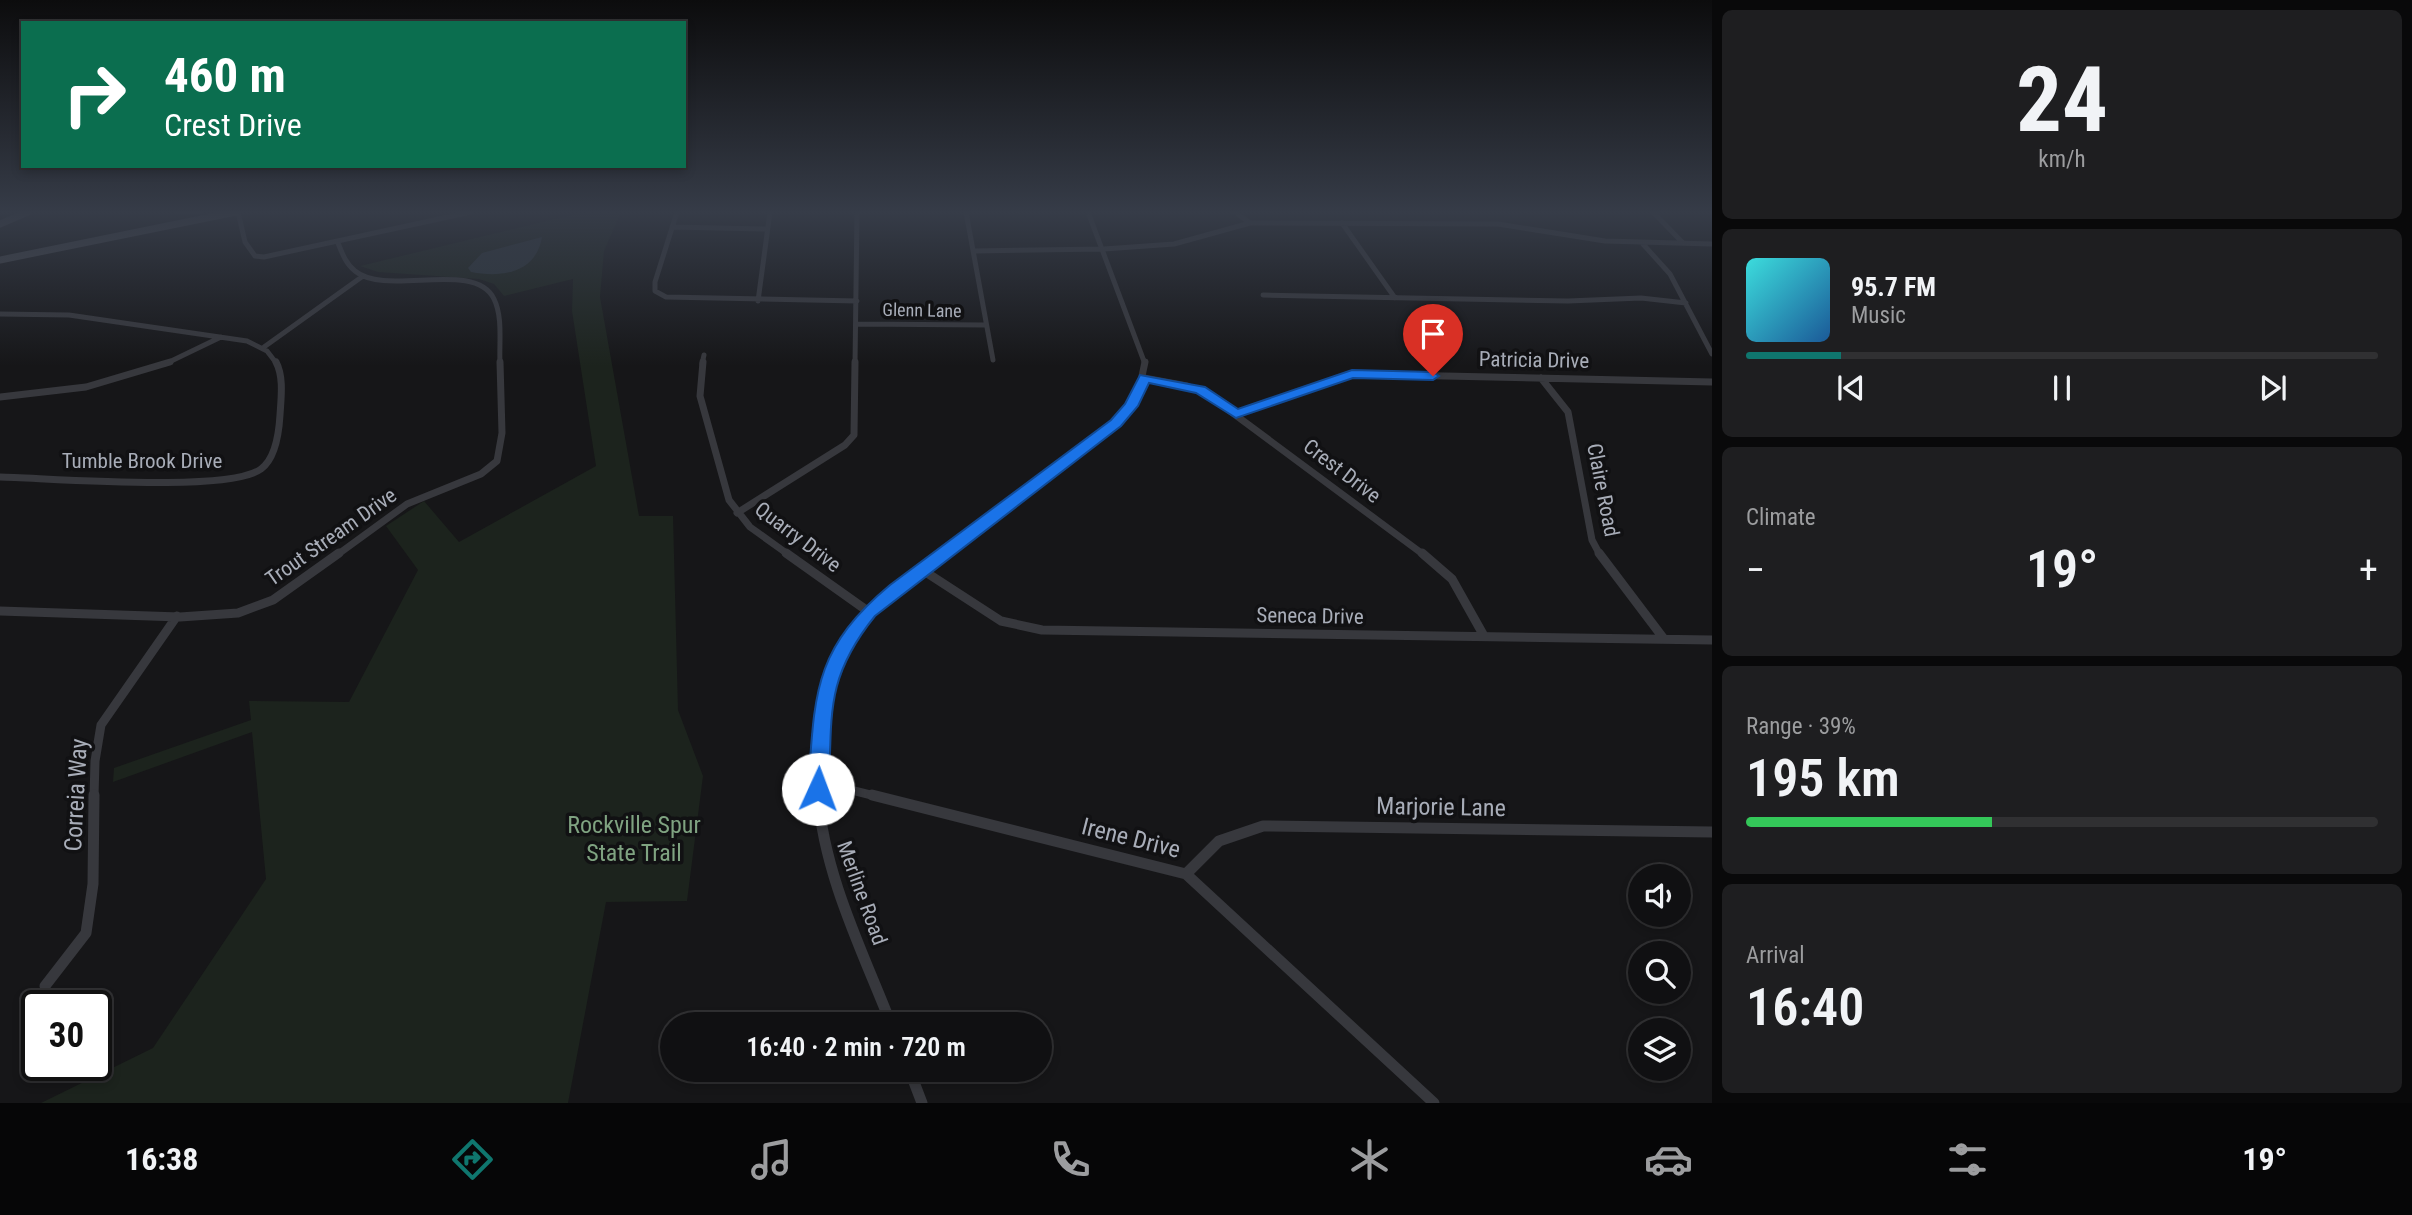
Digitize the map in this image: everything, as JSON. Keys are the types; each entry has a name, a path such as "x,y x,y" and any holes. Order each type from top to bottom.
{"street":[{"path":"0,314 69,315 222,337 264,347 363,276 348,263"},
{"path":"660,263 654,282 655,291 676,300 857,301"},
{"path":"758,301 762,263"},
{"path":"737,513 851,440 854,435 857,263"},
{"path":"976,263 993,360"},
{"path":"1109,263 1146,365 1144,378"},
{"path":"1371,263 1395,298"},
{"path":"1660,263 1670,274 1712,354"},
{"name":"Trout Stream Drive","path":"0,611 177,616 224,615 250,611 272,600 391,513 416,499 485,472 498,460 502,435 499,313 498,301 493,292 481,285 457,281 363,276"},
{"path":"1263,295 1568,301 1641,298 1686,303"},
{"name":"Glenn Lane","path":"857,324 986,325"},
{"path":"0,397 55,394 116,382 179,358 222,337"},
{"name":"Tumble Brook Drive","path":"0,477 199,480 249,476 262,468 271,453 279,422 279,364 264,347"},
{"name":"Quarry Drive","path":"704,355 699,379 700,396 729,500 737,513 750,527 869,612"},
{"name":"Patricia Drive","path":"1236,414 1352,374 1712,382"},
{"name":"Crest Drive","path":"1144,378 1200,390 1430,559 1452,579 1484,636"},
{"name":"Merline Road","path":"886,1012 843,903 821,835 818,789 824,699 831,669 848,638 869,612 1116,423 1131,406 1144,378"},
{"name":"Claire Road","path":"1541,378 1568,412 1592,540 1599,554 1664,639"},
{"name":"Seneca Drive","path":"924,571 1001,621 1025,629 1712,640"},
{"name":"Correia Way","path":"45,986 86,933 93,884 95,761 101,725 177,616"},
{"name":"Irene Drive","path":"818,789 848,789 1186,874 1434,1103"},
{"name":"Marjorie Lane","path":"1186,874 1198,857 1219,840 1236,830 1263,826 1712,832"},
{"path":"914,1082 922,1103"}],"green space":[{"name":"Rockville Spur State Trail","path":"370,263 603,263 600,297 639,516 673,516 678,710 703,776 687,901 606,902 568,1103 41,1103 86,1081 112,1081 112,1068 153,1048 266,879 252,732 113,782 114,768 251,720 249,701 349,702 418,570 386,526 424,501 459,542 596,466 572,311 573,279 504,296 494,284 479,279 378,272 360,266"}],"shaded area":[{"path":"472,263 527,263 516,270 494,274 471,272 468,268"}],"route":[{"path":"818,789 824,699 831,669 848,638 869,612 896,589 924,571 1116,423 1131,406 1144,378 1200,390 1236,414 1352,374 1433,376"}]}
